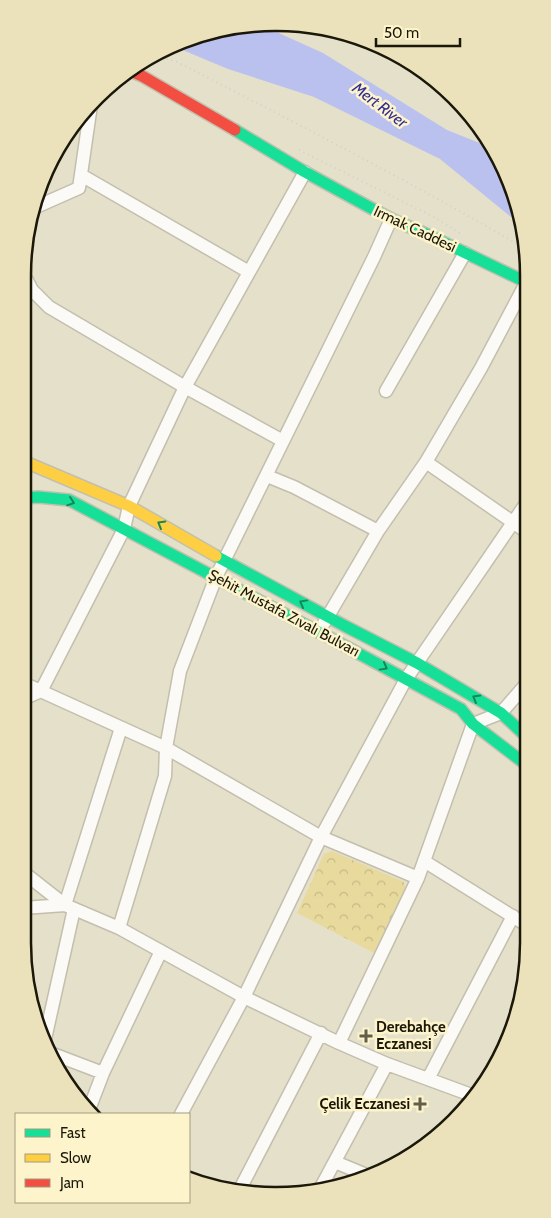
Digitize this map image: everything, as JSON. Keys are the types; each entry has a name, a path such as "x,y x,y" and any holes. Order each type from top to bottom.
{"main road":[{"name":"Irmak Caddesi","path":"137,74 304,172 391,219 466,252 520,280"},
{"name":"Şehit Mustafa Zıvalı Bulvarı","path":"31,465 129,506 327,617 417,663 501,713 520,731"},
{"name":"Şehit Mustafa Zıvalı Bulvarı","path":"31,497 69,500 320,632 460,709 473,724 520,760"}],"street":[{"path":"42,203 79,188 89,118"},
{"path":"31,695 41,691 124,529 129,506 185,387 304,172"},
{"path":"81,175 249,272"},
{"path":"119,928 165,776 166,748 180,671 216,577 391,219"},
{"path":"386,391 466,252"},
{"path":"31,289 49,307 185,387 283,441"},
{"path":"320,632 378,531 426,462 481,368 520,294"},
{"path":"426,462 520,528"},
{"path":"267,476 294,487 378,531"},
{"path":"182,1113 244,997 321,837 406,679 520,512"},
{"path":"31,687 166,748 321,837 418,878"},
{"path":"339,1043 418,878 473,724 501,713 520,691"},
{"path":"46,1027 69,907 121,728"},
{"path":"424,861 520,920"},
{"path":"31,879 69,907 119,928 244,997 387,1064 467,1093"},
{"path":"31,908 69,907"},
{"path":"428,1079 514,916"},
{"path":"91,1103 102,1074 161,951"},
{"path":"241,1185 321,1033"},
{"path":"59,1057 102,1074"},
{"path":"324,1182 387,1064"},
{"path":"335,1162 359,1172"}],"path":[{"path":"164,58 177,62 339,145 518,244"},
{"path":"295,149 432,216 464,236"}],"green space":[{"path":"332,851 404,882 407,893 376,954 297,913 324,854"}],"water":[{"name":"Mert River","path":"274,31 323,53 447,130 481,144 495,167 507,197 513,218 440,159 314,97 228,69 182,50 228,36"}],"traffic: fast":[{"path":"235,130 305,172 391,219 520,279"},
{"path":"31,497 69,500 330,638 461,709 473,724 520,760"},
{"path":"216,556 417,663 501,713 520,731"}],"traffic: slow":[{"path":"31,464 129,506 216,556"}],"traffic: jam":[{"path":"137,74 235,130"}],"place":[{"name":"Derebahçe Eczanesi","path":"366,1036"},
{"name":"Çelik Eczanesi","path":"420,1104"}]}
